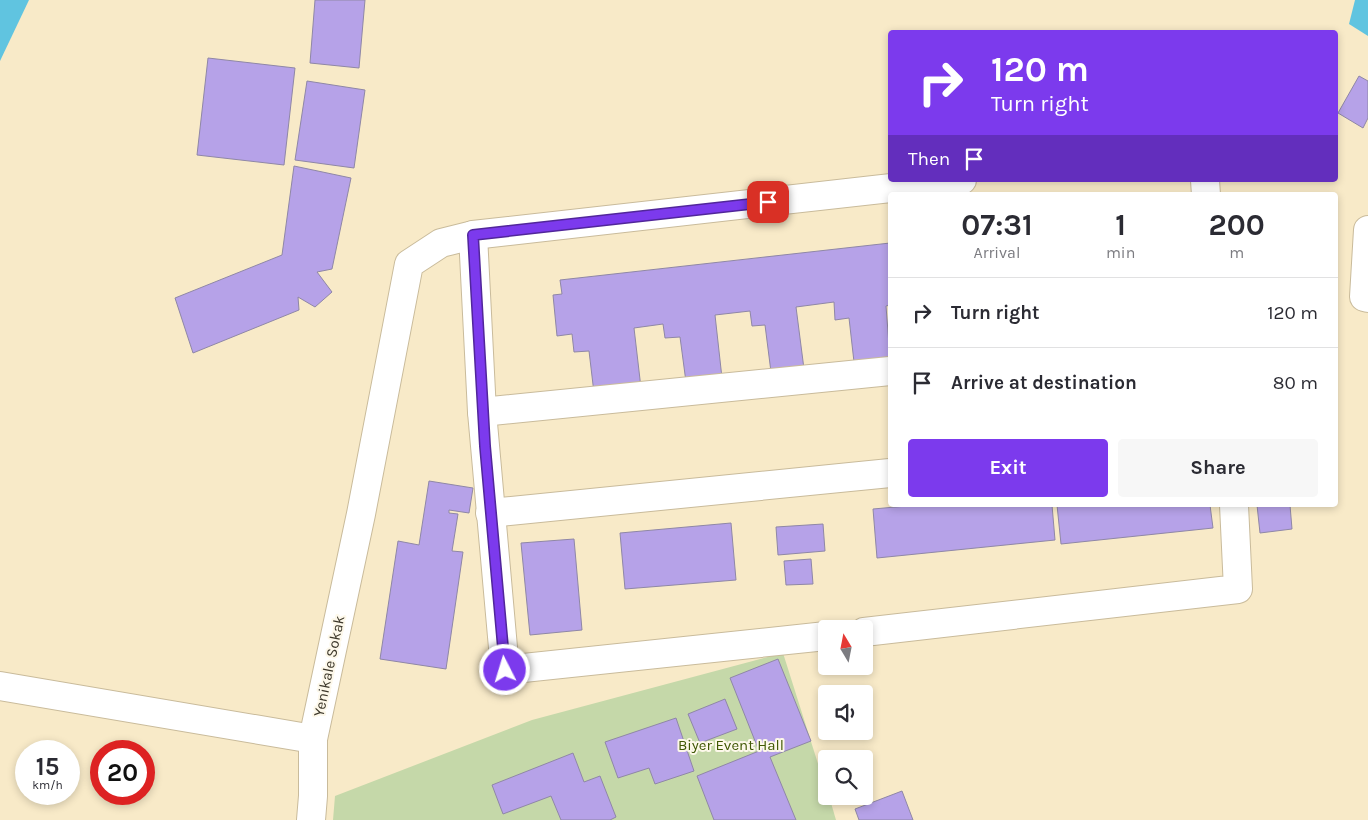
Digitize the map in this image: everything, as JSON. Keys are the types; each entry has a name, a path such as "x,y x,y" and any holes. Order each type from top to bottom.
{"street":[{"name":"Yenikale Sokak","path":"311,820 313,739 361,514 409,264 442,243 473,235 944,182"},
{"path":"1368,230 1364,297 1368,298"},
{"path":"473,235 482,412 505,670 818,637"},
{"path":"482,412 888,372"},
{"path":"490,514 888,473"},
{"path":"873,631 1238,589 1234,507"},
{"path":"0,686 313,739"}],"green space":[{"name":"Biyer Event Hall","path":"783,653 818,764 818,805 832,805 836,820 333,820 335,796 532,720"}],"water":[{"path":"0,0 29,0 0,61"},
{"path":"1355,0 1368,0 1368,36 1349,24"}],"building":[{"path":"315,0 365,0 359,68 310,63"},
{"path":"208,58 295,68 284,165 197,155"},
{"path":"1359,76 1368,81 1368,118 1363,128 1338,113"},
{"path":"307,81 365,90 354,168 295,160"},
{"path":"294,166 351,178 332,269 317,272 332,292 315,307 298,297 299,310 193,353 175,298 282,255"},
{"path":"888,243 888,306 886,306 888,358 854,362 849,318 835,320 834,302 796,307 804,369 771,372 765,325 752,326 750,311 715,315 722,378 686,382 680,337 665,338 663,324 634,328 641,388 594,393 589,351 574,352 572,334 557,336 553,295 562,294 560,280"},
{"path":"429,481 473,488 469,513 449,510 449,513 458,514 452,551 463,552 446,669 380,659 398,541 419,545"},
{"path":"896,507 1052,507 1055,540 877,558 873,509"},
{"path":"1057,507 1210,507 1213,528 1061,544"},
{"path":"1257,507 1290,507 1292,529 1260,533"},
{"path":"731,523 736,580 625,589 620,533"},
{"path":"823,524 825,551 778,555 776,527"},
{"path":"574,539 582,630 530,635 521,543"},
{"path":"811,559 813,584 786,585 784,561"},
{"path":"778,659 811,741 770,757 796,820 714,820 697,776 759,751 730,678"},
{"path":"725,699 737,729 700,743 688,714"},
{"path":"676,718 694,771 655,784 649,768 618,778 605,742"},
{"path":"573,753 584,782 600,776 616,817 610,820 561,820 551,796 503,814 492,785"},
{"path":"902,791 913,820 859,820 855,809 865,805 873,805 873,802"}],"route":[{"path":"505,670 490,514 481,392 473,235 768,202"}]}
